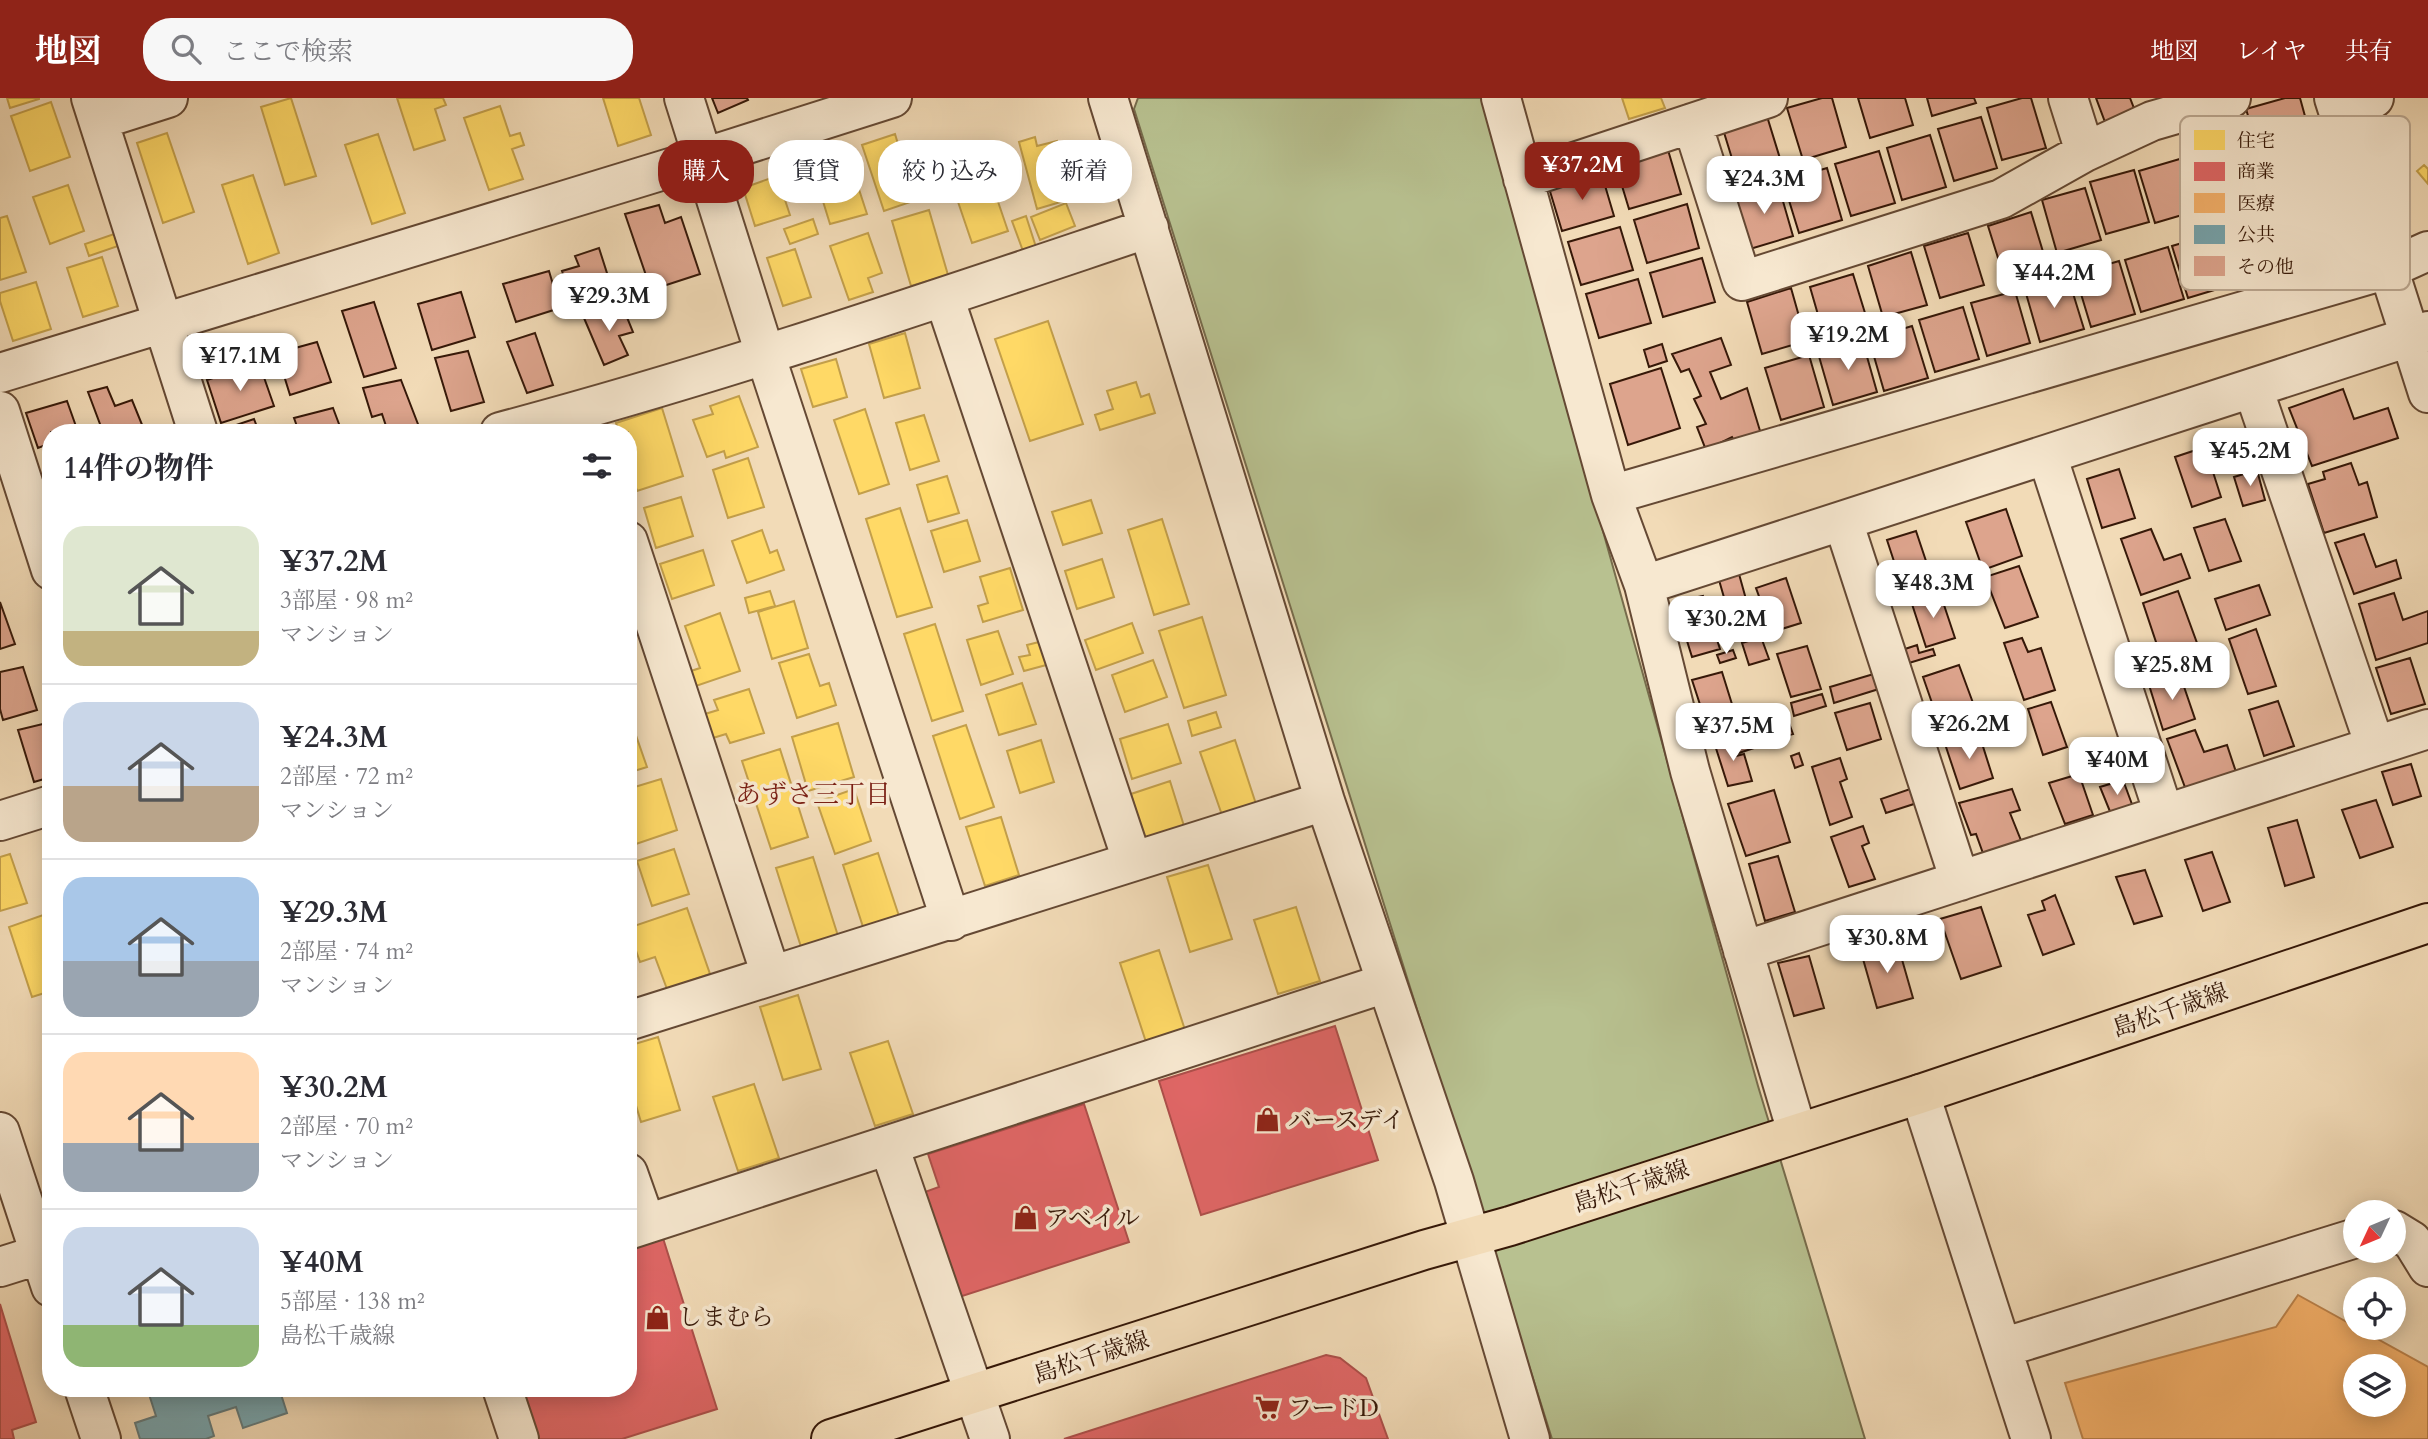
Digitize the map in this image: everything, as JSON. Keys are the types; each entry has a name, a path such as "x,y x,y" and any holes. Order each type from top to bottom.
{"main road":[{"name":"島松千歳線","path":"831,1439 1920,1094 2428,923"}],"street":[{"path":"168,98 95,109 195,424"},
{"path":"684,98 697,140"},
{"path":"754,142 890,98"},
{"path":"1108,98 1325,801 1454,1181 1530,1439"},
{"path":"1501,98 1611,495 1644,586 1690,771 1797,1132"},
{"path":"1523,179 1768,98"},
{"path":"2068,98 2085,152"},
{"path":"1692,123 1742,281 2001,199 2085,152 2152,121 2231,98"},
{"path":"2337,106 2374,98"},
{"path":"0,373 658,172"},
{"path":"717,203 951,920"},
{"path":"565,424 589,421 765,354 1149,228"},
{"path":"2410,259 2428,251"},
{"path":"1611,495 2316,290"},
{"path":"2398,290 2419,334 2428,393"},
{"path":"944,297 1132,860"},
{"path":"1644,586 2419,334"},
{"path":"2253,388 2375,746"},
{"path":"0,411 42,542"},
{"path":"2047,455 2164,814"},
{"path":"1843,521 1960,881"},
{"path":"637,568 771,975"},
{"path":"1742,951 2428,729"},
{"path":"637,1018 1325,801"},
{"path":"0,821 42,808"},
{"path":"637,1227 1386,983"},
{"path":"1920,1094 2031,1439"},
{"path":"0,1132 42,1250"},
{"path":"889,1146 990,1439"},
{"path":"2406,1237 2412,1241 2428,1267"},
{"path":"2002,1348 2343,1242"},
{"path":"0,1267 42,1264"},
{"path":"87,1397 101,1439"},
{"path":"505,1397 519,1439"}],"green space":[{"path":"1138,98 1482,98 1758,1086 1865,1439 1552,1439 1134,109"}],"building: 住宅":[{"path":"7,98 39,98 39,99 10,108"},
{"path":"291,98 316,176 285,185 261,107"},
{"path":"397,98 443,98 446,105 435,109 445,140 414,150"},
{"path":"603,98 639,98 651,135 618,146"},
{"path":"1622,98 1661,98 1665,108 1629,119"},
{"path":"51,102 70,157 30,171 11,116"},
{"path":"500,106 510,136 520,133 524,145 512,149 523,179 489,190 464,118"},
{"path":"167,133 194,212 163,223 137,143"},
{"path":"378,134 405,213 372,224 345,145"},
{"path":"895,134 897,140 878,140 878,193 864,151 864,144"},
{"path":"1035,137 1036,203 1057,203 1037,209 1022,153 1022,141"},
{"path":"2424,165 2428,169 2428,184 2417,171"},
{"path":"253,175 279,253 248,264 222,185"},
{"path":"768,179 768,203 786,203 790,215 755,226 748,203 754,203 754,184"},
{"path":"68,185 84,231 50,244 33,197"},
{"path":"824,203 863,203 867,214 830,224"},
{"path":"881,203 907,203 884,211"},
{"path":"958,203 998,203 1008,231 972,243"},
{"path":"1066,203 1075,226 1040,240 1031,217"},
{"path":"929,210 948,275 911,286 892,221"},
{"path":"7,216 26,272 0,280 0,218"},
{"path":"1026,216 1036,247 1023,251 1012,221"},
{"path":"813,219 818,234 790,244 784,229"},
{"path":"117,233 121,245 89,256 85,244"},
{"path":"868,233 882,273 868,278 873,292 849,300 830,246"},
{"path":"795,249 811,297 783,306 767,258"},
{"path":"102,257 118,306 83,317 67,268"},
{"path":"36,282 51,329 13,341 0,293"},
{"path":"1048,321 1083,424 1030,441 995,339"},
{"path":"905,333 920,388 884,398 869,344"},
{"path":"836,359 847,397 813,407 801,369"},
{"path":"1136,382 1141,397 1149,394 1155,413 1100,430 1095,415 1113,409 1107,391"},
{"path":"739,396 758,447 726,458 724,451 707,457 693,420 713,414 710,406"},
{"path":"662,408 683,476 637,491 637,424 616,423"},
{"path":"865,409 889,484 859,494 834,420"},
{"path":"924,415 939,461 910,470 896,423"},
{"path":"748,458 764,507 728,518 713,470"},
{"path":"947,476 959,513 928,522 917,485"},
{"path":"681,497 693,536 656,548 644,508"},
{"path":"1091,500 1102,533 1063,545 1052,512"},
{"path":"900,508 932,607 897,617 866,519"},
{"path":"1162,519 1189,604 1154,615 1128,530"},
{"path":"967,520 980,561 944,572 931,531"},
{"path":"762,530 770,553 777,550 784,570 747,583 732,541"},
{"path":"703,550 714,585 672,599 660,564"},
{"path":"1102,559 1114,597 1077,609 1065,571"},
{"path":"1010,568 1023,610 983,622 978,606 988,603 980,577"},
{"path":"770,591 775,606 749,613 745,598"},
{"path":"794,601 808,648 772,659 758,612"},
{"path":"720,613 740,671 690,688 685,673 700,668 685,626"},
{"path":"1202,617 1226,695 1184,708 1159,631"},
{"path":"1132,623 1143,653 1096,670 1085,640"},
{"path":"935,624 963,711 932,721 904,634"},
{"path":"998,631 1013,674 981,685 967,640"},
{"path":"1043,641 1050,664 1024,671 1019,657 1030,655 1027,645"},
{"path":"809,654 820,686 829,683 836,705 797,718 779,663"},
{"path":"1153,660 1167,697 1125,712 1112,675"},
{"path":"1022,683 1036,724 999,735 986,695"},
{"path":"749,689 764,733 730,743 726,734 713,738 705,714 718,710 714,700"},
{"path":"1216,712 1221,727 1192,736 1188,721"},
{"path":"838,723 854,777 808,791 792,737"},
{"path":"1168,724 1181,763 1132,779 1120,739"},
{"path":"966,725 994,807 960,819 933,736"},
{"path":"637,738 647,767 637,770"},
{"path":"1041,740 1054,782 1020,793 1007,751"},
{"path":"1235,740 1256,804 1222,815 1200,752"},
{"path":"780,749 808,837 771,849 742,761"},
{"path":"661,779 677,830 637,844 637,786"},
{"path":"1170,781 1184,826 1144,838 1131,794"},
{"path":"854,789 871,841 835,854 817,802"},
{"path":"1001,817 1019,875 985,886 966,827"},
{"path":"674,849 689,894 652,906 637,861"},
{"path":"878,853 900,919 864,930 843,865"},
{"path":"10,854 27,903 0,911 0,857"},
{"path":"813,857 839,939 802,950 776,868"},
{"path":"1208,865 1232,939 1190,952 1167,877"},
{"path":"1296,907 1320,981 1278,994 1254,920"},
{"path":"687,908 710,974 667,989 655,957 640,962 637,954 637,925"},
{"path":"42,915 42,994 32,997 9,927"},
{"path":"1159,950 1185,1030 1146,1042 1120,963"},
{"path":"798,995 821,1069 783,1080 760,1007"},
{"path":"658,1037 680,1110 641,1122 637,1109 637,1043"},
{"path":"888,1041 913,1114 875,1126 850,1053"},
{"path":"754,1084 779,1158 738,1171 713,1097"}],"building: 商業":[{"name":"バースデイ","path":"1335,1026 1378,1160 1201,1215 1159,1081"},
{"name":"アベイル","path":"1084,1104 1129,1242 956,1298 922,1193 939,1187 928,1154"},
{"name":"しまむら","path":"662,1235 717,1409 622,1439 534,1439 520,1397 637,1397 637,1243"},
{"path":"0,1304 36,1422 12,1430 14,1439 0,1439"},
{"name":"フードD","path":"1326,1355 1340,1358 1366,1378 1388,1439 1064,1439"}],"building: 医療":[{"path":"2298,1295 2343,1320 2343,1340 2379,1340 2405,1354 2343,1354 2343,1417 2406,1417 2406,1355 2428,1367 2428,1439 2083,1439 2065,1383 2276,1327"}],"building: 公共":[{"path":"150,1397 282,1397 287,1413 243,1428 236,1407 208,1416 214,1436 206,1439 140,1439 135,1423 156,1416"}],"building: その他":[{"path":"712,98 747,98 748,100 718,113"},
{"path":"1822,98 1832,98 1846,147 1803,160 1787,108"},
{"path":"1858,98 1905,98 1913,125 1870,138"},
{"path":"1927,98 1974,98 1976,103 1932,116"},
{"path":"2031,98 2046,148 2002,160 1987,108"},
{"path":"2096,98 2130,98 2135,111 2105,122"},
{"path":"2285,98 2300,98 2305,116 2248,116 2246,109"},
{"path":"1766,113 1782,165 1738,178 1722,126"},
{"path":"1981,117 1997,168 1954,181 1938,129"},
{"path":"1930,135 1946,187 1902,200 1887,148"},
{"path":"1668,150 1681,194 1629,209 1616,166"},
{"path":"1879,151 1895,203 1851,216 1835,164"},
{"path":"2180,159 2180,216 2155,223 2139,171"},
{"path":"1827,168 1842,220 1799,233 1783,181"},
{"path":"2134,170 2149,222 2106,234 2090,182"},
{"path":"1601,172 1614,216 1562,231 1549,188"},
{"path":"1778,184 1793,236 1750,249 1734,197"},
{"path":"2085,188 2101,240 2057,253 2042,200"},
{"path":"1687,204 1699,248 1647,263 1634,220"},
{"path":"659,205 665,223 681,217 700,274 651,290 625,214"},
{"path":"2031,212 2047,265 2004,277 1988,226"},
{"path":"1620,227 1633,270 1581,285 1568,242"},
{"path":"1968,233 1984,285 1940,298 1924,246"},
{"path":"2180,244 2180,272 2172,246"},
{"path":"2168,247 2184,299 2141,312 2125,260"},
{"path":"599,248 613,292 574,307 562,271 579,266 575,256"},
{"path":"1911,252 1927,305 1883,317 1868,266"},
{"path":"1702,258 1715,302 1663,317 1650,273"},
{"path":"2119,261 2135,314 2091,327 2075,274"},
{"path":"549,271 560,308 516,322 503,284"},
{"path":"1853,274 1869,326 1825,339 1810,287"},
{"path":"2068,277 2084,329 2040,342 2025,290"},
{"path":"1638,279 1651,323 1599,338 1586,294"},
{"path":"1791,288 1806,341 1762,354 1747,302"},
{"path":"2186,290 2214,290 2188,298"},
{"path":"2015,291 2030,343 1987,356 1971,303"},
{"path":"461,292 475,337 432,350 418,304"},
{"path":"374,302 396,368 364,377 342,311"},
{"path":"622,305 633,332 619,336 628,355 604,365 584,318"},
{"path":"1963,307 1979,359 1935,372 1919,320"},
{"path":"1912,326 1928,378 1884,391 1869,339"},
{"path":"535,333 553,385 527,393 507,342"},
{"path":"1721,338 1731,365 1710,372 1721,399 1747,388 1761,434 1735,443 1732,437 1706,450 1697,427 1706,424 1694,399 1701,396 1689,369 1681,372 1672,354"},
{"path":"1862,339 1877,392 1833,405 1818,353"},
{"path":"317,342 331,382 290,395 277,353"},
{"path":"1662,344 1667,361 1649,367 1644,350"},
{"path":"468,351 484,402 451,411 435,358"},
{"path":"1809,355 1824,407 1781,420 1765,368"},
{"path":"259,363 274,406 221,423 207,380"},
{"path":"1661,368 1680,428 1628,445 1610,384"},
{"path":"401,380 418,424 385,424 382,414 372,417 363,388"},
{"path":"107,387 115,406 132,400 142,424 100,424 88,392"},
{"path":"2343,389 2354,419 2388,408 2398,438 2312,466 2289,408"},
{"path":"67,401 75,424 42,424 42,446 38,448 26,413"},
{"path":"333,408 339,424 296,424 294,418"},
{"path":"254,419 256,424 239,424"},
{"path":"2205,447 2221,497 2192,507 2175,457"},
{"path":"2351,463 2359,485 2367,482 2377,517 2324,533 2308,484 2325,479 2323,472"},
{"path":"2119,469 2135,518 2102,528 2087,479"},
{"path":"2257,470 2265,500 2243,506 2234,477"},
{"path":"2006,509 2022,556 1983,570 1966,522"},
{"path":"2225,519 2241,561 2209,571 2194,528"},
{"path":"2151,529 2164,560 2181,554 2190,578 2141,595 2121,539"},
{"path":"1916,531 1934,585 1904,592 1887,540"},
{"path":"2364,534 2376,567 2396,560 2401,578 2354,594 2335,543"},
{"path":"2019,566 2038,617 2005,628 1985,577"},
{"path":"1739,574 1749,610 1729,615 1719,580"},
{"path":"1786,578 1801,623 1772,632 1756,588"},
{"path":"2259,585 2270,615 2226,630 2215,599"},
{"path":"2178,591 2197,643 2161,657 2143,603"},
{"path":"1940,593 1955,638 1926,647 1911,601"},
{"path":"2394,593 2403,620 2428,611 2428,643 2376,660 2359,604"},
{"path":"1703,596 1720,649 1692,657 1675,602"},
{"path":"0,602 15,644 0,649"},
{"path":"2256,629 2276,686 2248,694 2229,639"},
{"path":"1761,637 1769,659 1749,665 1742,643"},
{"path":"2022,638 2028,652 2041,648 2055,690 2024,700 2004,643"},
{"path":"1917,645 1919,653 1933,649 1935,655 1909,663 1905,649"},
{"path":"1807,646 1821,689 1791,697 1777,654"},
{"path":"1733,650 1736,658 1720,663 1717,655"},
{"path":"2410,658 2425,704 2391,714 2376,668"},
{"path":"1959,665 1976,711 1939,723 1923,677"},
{"path":"23,667 37,710 3,720 0,709 0,672"},
{"path":"1722,672 1736,717 1707,726 1692,680"},
{"path":"1877,673 1882,688 1834,703 1830,687"},
{"path":"2180,675 2195,719 2163,730 2149,685"},
{"path":"1822,694 1826,706 1794,716 1791,703"},
{"path":"2278,701 2294,746 2264,756 2249,710"},
{"path":"2051,702 2067,747 2043,755 2028,709"},
{"path":"1870,703 1881,739 1847,750 1835,713"},
{"path":"1985,712 1990,725 1980,729 1975,715"},
{"path":"1764,717 1772,742 1739,753 1730,728"},
{"path":"1972,717 1976,731 1953,739 1948,725"},
{"path":"1789,723 1793,734 1785,736 1782,725"},
{"path":"42,724 42,780 34,782 18,730"},
{"path":"2195,730 2204,752 2227,745 2236,772 2186,790 2167,739"},
{"path":"1979,734 1993,778 1960,789 1945,744"},
{"path":"1731,738 1736,756 1744,754 1752,781 1728,786 1714,742"},
{"path":"1799,753 1803,765 1795,768 1791,756"},
{"path":"1840,758 1847,779 1840,782 1852,817 1830,825 1812,767"},
{"path":"2411,764 2421,796 2393,805 2382,772"},
{"path":"2079,774 2093,815 2065,824 2049,783"},
{"path":"2123,780 2133,807 2111,814 2100,787"},
{"path":"1913,788 1917,803 1886,813 1881,799"},
{"path":"2012,789 2020,810 2010,813 2022,843 1984,856 1976,834 1971,835 1959,803"},
{"path":"1774,790 1790,842 1746,856 1728,804"},
{"path":"2376,800 2393,847 2360,858 2342,810"},
{"path":"2297,820 2314,877 2285,886 2268,828"},
{"path":"1863,826 1869,843 1862,846 1875,879 1849,887 1831,837"},
{"path":"2212,852 2230,902 2203,911 2185,860"},
{"path":"1778,856 1795,912 1765,921 1749,864"},
{"path":"2145,870 2162,916 2134,924 2116,877"},
{"path":"2055,895 2074,944 2043,955 2028,915 2045,910 2042,901"},
{"path":"1981,907 2001,966 1961,979 1940,919"},
{"path":"1897,942 1913,998 1877,1008 1861,952"},
{"path":"1809,956 1824,1008 1794,1016 1778,963"}],"place":[{"name":"バースデイ","path":"1268,1120"},
{"name":"アベイル","path":"1025,1218"},
{"name":"しまむら","path":"658,1317"},
{"name":"フードD","path":"1268,1408"}],"district":[{"name":"あずさ三丁目","path":"813,794"}]}
